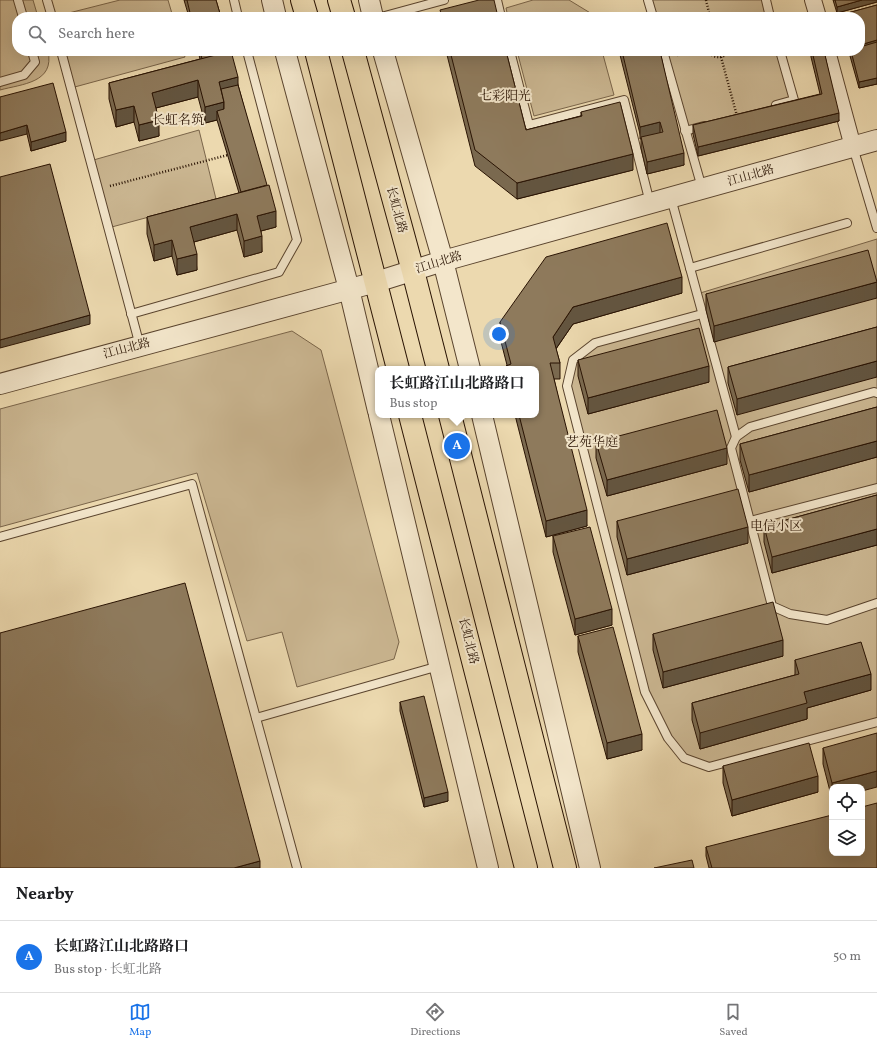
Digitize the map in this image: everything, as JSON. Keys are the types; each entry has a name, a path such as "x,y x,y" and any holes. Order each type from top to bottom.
{"highway":[{"path":"302,0 306,12"},
{"path":"339,0 343,12"},
{"path":"317,56 397,366"},
{"name":"长虹北路","path":"354,56 437,366"},
{"name":"长虹北路","path":"411,418 526,868"},
{"path":"451,418 565,868"}],"street":[{"path":"272,0 275,12"},
{"path":"369,0 372,12"},
{"path":"813,0 817,12"},
{"path":"286,56 349,289 375,398"},
{"path":"384,56 443,261 469,366"},
{"path":"828,56 853,147"},
{"name":"江山北路","path":"0,384 376,282 443,261 877,140"},
{"path":"380,418 488,868"},
{"path":"483,418 590,868"}],"lane":[{"path":"18,0 22,12"},
{"path":"47,0 51,12"},
{"path":"234,0 237,12"},
{"path":"400,12 444,0"},
{"path":"497,0 501,12"},
{"path":"648,0 652,12"},
{"path":"766,0 769,12"},
{"path":"0,82 24,75 35,62 33,56"},
{"path":"62,56 140,346"},
{"path":"131,314 279,272 298,240 248,56"},
{"path":"511,56 529,125 624,100 650,204"},
{"path":"664,56 702,189"},
{"path":"766,108 794,100 781,56"},
{"path":"685,131 737,116"},
{"path":"853,147 877,228"},
{"path":"671,198 736,437"},
{"path":"690,268 847,223"},
{"path":"702,314 595,343 573,360 567,386 645,692 668,738 684,758 709,767 877,722"},
{"path":"877,392 750,427 736,437 731,448 772,606 790,614 827,620 877,603"},
{"path":"0,537 192,484 297,868"},
{"path":"750,521 877,488"},
{"path":"256,718 439,666"}],"path":[{"path":"706,0 709,12"},
{"path":"713,56 724,56"},
{"path":"721,57 737,116"},
{"path":"98,190 228,155"}],"shaded area":[{"path":"0,0 33,0 37,12 12,12 12,56 48,56 47,70 42,76 35,80 0,90"},
{"path":"120,0 168,0 172,12 73,12"},
{"path":"533,0 569,0 589,12 507,12 506,8"},
{"path":"648,0 766,0 769,12 652,12"},
{"path":"62,56 185,57 71,88"},
{"path":"518,56 603,56 614,95 534,116"},
{"path":"664,56 781,56 794,100 685,131"},
{"path":"199,130 216,199 108,228 90,161"},
{"path":"877,239 877,722 709,767 684,758 645,692 567,386 573,360 595,343 702,314 697,294"},
{"path":"292,331 321,350 399,642 394,659 297,687 282,632 247,641 197,473 0,527 0,409"}],"building":[{"path":"187,0 216,0 220,12 190,12"},
{"path":"479,0 494,0 497,12 441,12 440,10"},
{"path":"835,0 862,0 837,7"},
{"path":"877,5 877,40 865,44 865,12 851,12"},
{"path":"877,42 877,78 859,82 852,56 865,56 865,46"},
{"path":"201,56 214,56 202,59"},
{"path":"212,56 232,56 238,77 219,82 224,102 205,107 198,80 152,93 159,120 139,125 134,106 116,110 109,83"},
{"path":"451,56 507,56 526,130 582,116 581,112 620,102 633,154 517,183 475,150"},
{"path":"623,56 661,56 684,153 647,162 641,137 663,132 660,122 640,127"},
{"path":"813,56 825,56 839,113 698,147 693,125 822,94"},
{"path":"53,83 66,132 31,142 27,125 0,133 0,97"},
{"path":"238,85 267,185 241,192 217,111 224,109 221,89"},
{"path":"50,164 90,315 0,340 0,177"},
{"path":"269,185 276,211 257,216 262,236 244,241 237,214 190,227 197,254 177,259 172,240 154,245 147,217"},
{"path":"667,223 682,277 573,307 553,337 560,363 550,363 587,510 546,521 520,418 539,418 539,366 506,366 511,364 500,322 546,257"},
{"path":"868,250 877,282 714,326 706,294"},
{"path":"877,327 877,361 737,399 728,367"},
{"path":"699,328 709,366 588,398 578,360"},
{"path":"877,407 877,441 749,475 740,444"},
{"path":"717,410 727,448 607,480 596,442"},
{"path":"738,489 748,527 627,559 617,521"},
{"path":"877,495 877,529 772,557 764,526"},
{"path":"590,527 612,609 575,619 553,536"},
{"path":"185,583 260,861 234,868 0,868 0,633"},
{"path":"773,602 783,640 663,672 653,634"},
{"path":"613,627 642,734 607,743 578,636"},
{"path":"861,642 871,674 804,692 807,703 700,733 692,703 799,674 795,660"},
{"path":"424,696 448,792 424,798 400,702"},
{"path":"877,733 877,771 832,783 823,748"},
{"path":"809,743 818,776 732,800 723,766"},
{"path":"877,803 877,868 712,868 706,847 829,816 829,856 865,856 865,806"},
{"path":"692,860 694,868 654,868"}],"place":[{"name":"长虹路江山北路路口","path":"457,446"}],"district":[{"name":"七彩阳光","path":"505,97"},
{"name":"长虹名筑","path":"178,121"},
{"name":"艺苑华庭","path":"592,443"},
{"name":"电信小区","path":"776,527"}]}
